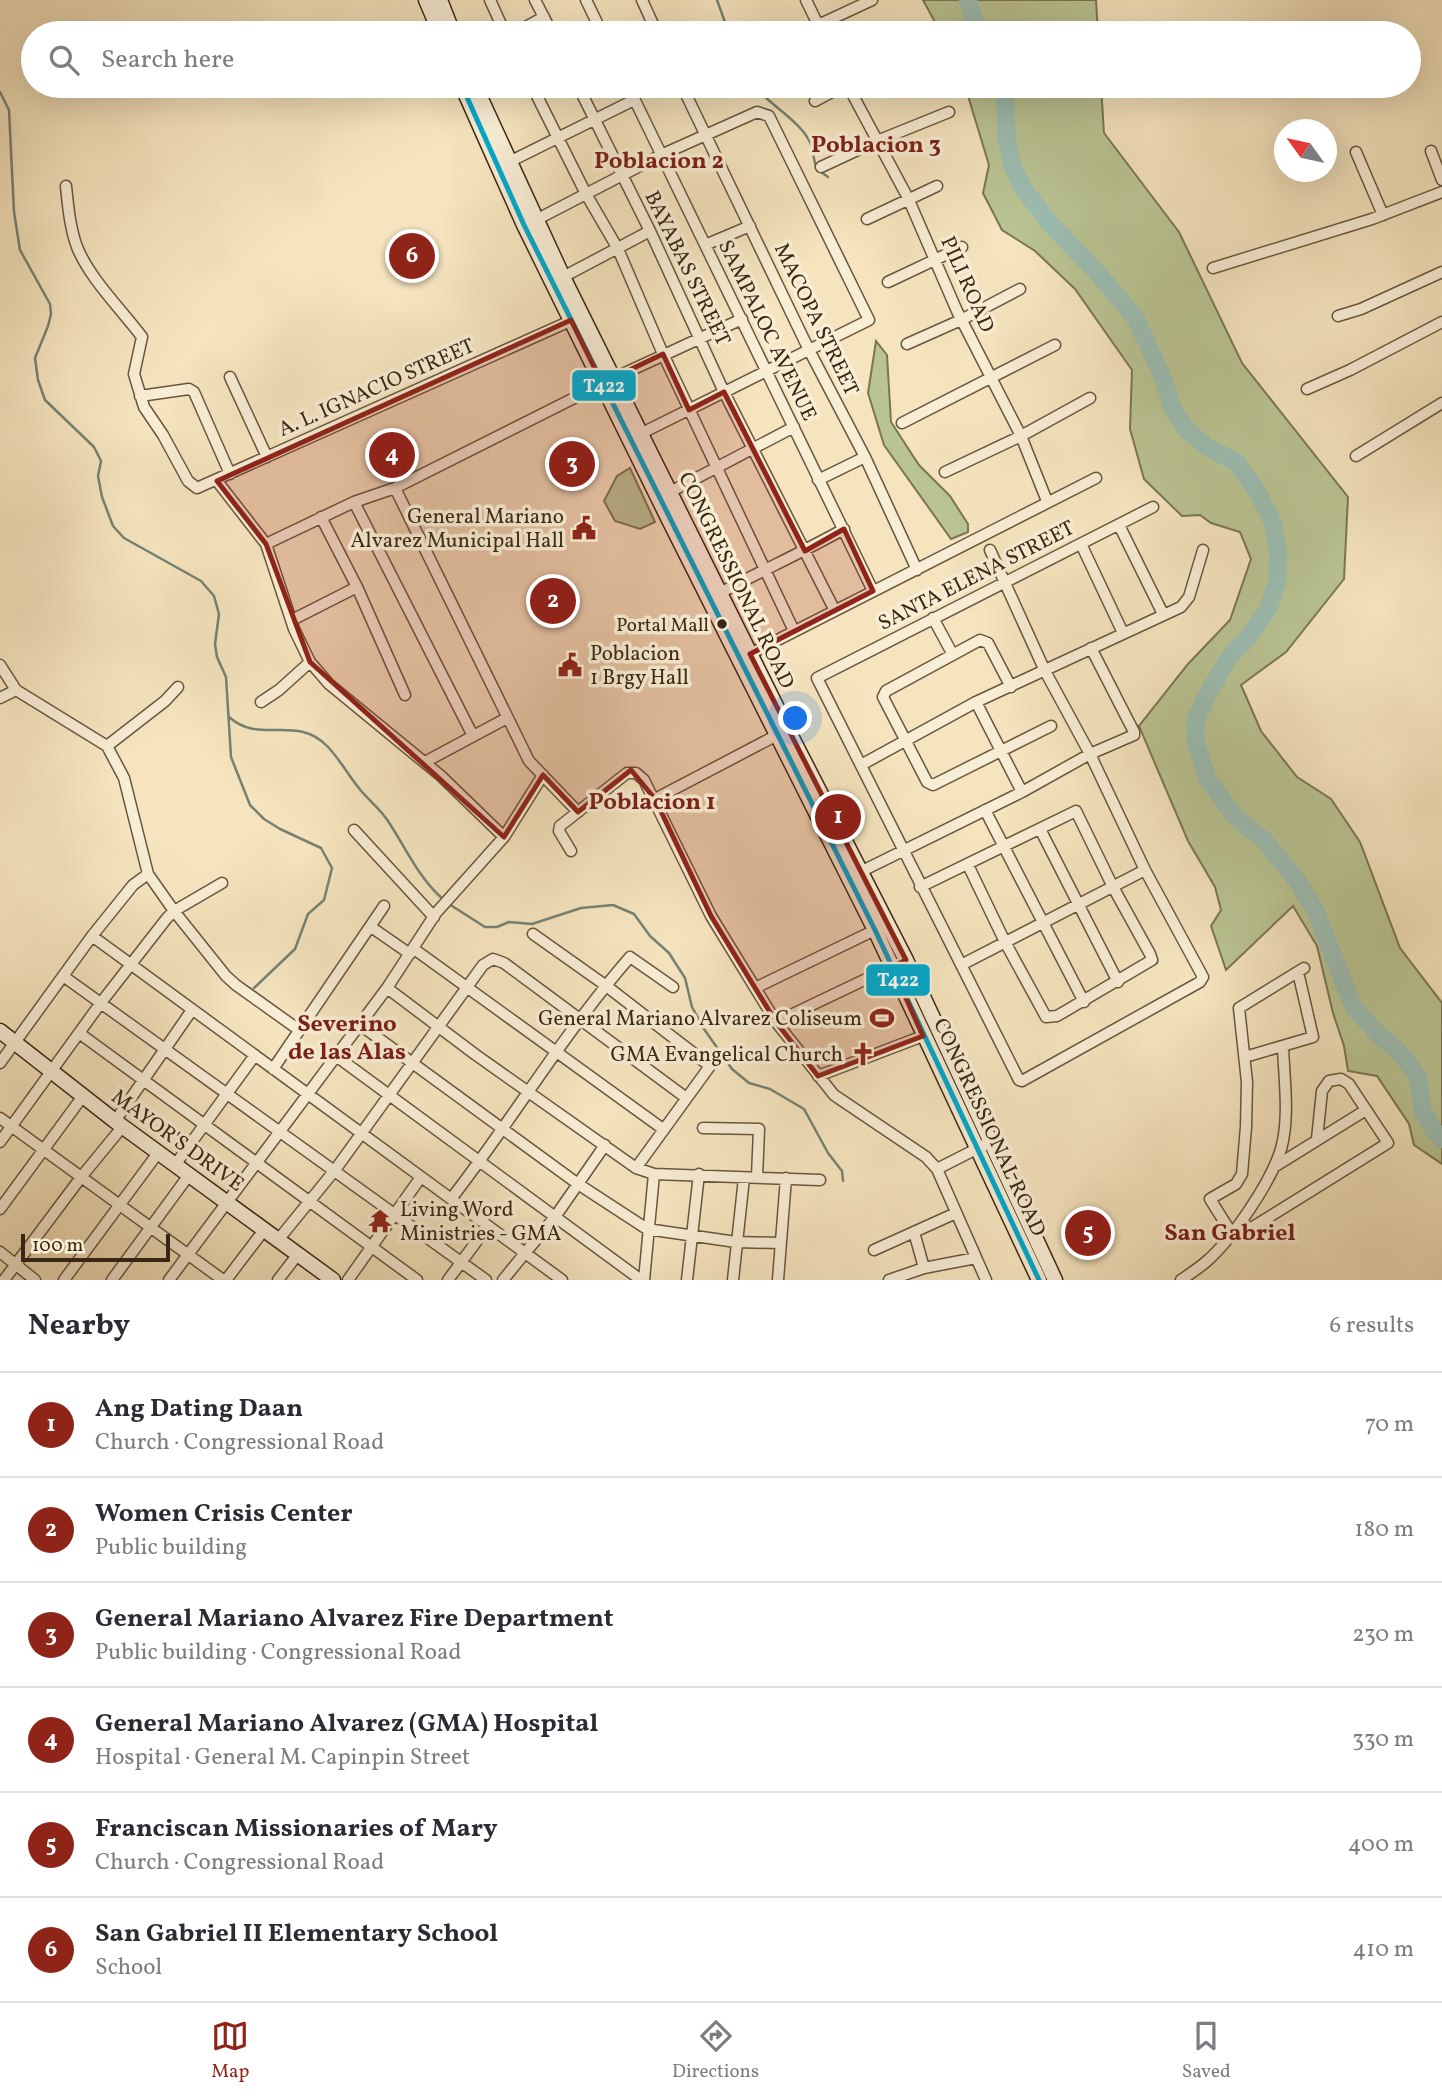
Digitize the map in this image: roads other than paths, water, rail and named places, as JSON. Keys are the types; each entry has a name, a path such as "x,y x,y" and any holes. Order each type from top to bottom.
{"main road":[{"path":"426,0 435,21"},
{"path":"440,0 448,21"},
{"name":"CONGRESSIONAL ROAD","path":"468,98 854,875 906,960 1055,1280"},
{"name":"CONGRESSIONAL ROAD","path":"480,98 509,162 530,223 563,277 577,318"},
{"name":"CONGRESSIONAL ROAD","path":"635,437 670,492 696,560 720,593 745,656"},
{"name":"CONGRESSIONAL ROAD","path":"854,875 875,930 923,1036 1039,1280"},
{"name":"MAYOR'S DRIVE","path":"0,1031 119,1124 333,1280"}],"street":[{"path":"490,0 500,21"},
{"path":"535,0 546,21"},
{"path":"586,0 596,21"},
{"path":"642,0 652,21"},
{"path":"806,0 816,21"},
{"path":"834,21 872,0"},
{"path":"537,21 544,17"},
{"path":"538,98 586,194 618,248 715,468 794,631"},
{"name":"BAYABAS STREET","path":"584,98 701,337 724,392 834,610"},
{"name":"MACOPA STREET","path":"688,98 809,350 865,457 917,570"},
{"path":"815,101 821,98"},
{"name":"PILI ROAD","path":"853,98 908,198 961,320 1021,436 1047,501"},
{"path":"509,162 634,100"},
{"name":"SAMPALOC AVENUE","path":"634,100 873,591"},
{"path":"530,223 661,155 757,112 769,116 869,320 635,437"},
{"path":"821,167 948,112"},
{"path":"1431,151 1442,180"},
{"path":"1356,152 1383,215"},
{"path":"66,186 77,247 105,291 142,337 134,374 140,396 190,389 194,392 230,474"},
{"path":"867,219 937,186"},
{"path":"1213,268 1383,215 1442,192"},
{"path":"705,245 750,226"},
{"path":"563,277 650,231"},
{"path":"888,282 962,247"},
{"path":"1338,316 1361,309 1442,272"},
{"path":"907,344 1020,289"},
{"name":"A. L. IGNACIO STREET","path":"140,396 188,481 197,488 577,318"},
{"path":"266,544 354,502 395,488 663,354 741,319"},
{"path":"1307,389 1442,322"},
{"path":"902,423 1055,345"},
{"path":"230,377 267,457"},
{"path":"945,472 1021,436 1090,398"},
{"path":"1356,456 1442,403"},
{"path":"670,492 794,427"},
{"path":"818,480 865,457"},
{"path":"745,656 1096,478"},
{"path":"217,481 266,544 294,629 310,662 329,684 425,762 503,837"},
{"path":"395,488 529,761 578,812"},
{"path":"354,502 472,736"},
{"name":"SANTA ELENA STREET","path":"861,765 817,678 1153,507"},
{"path":"321,517 357,587 405,695"},
{"path":"1119,525 1163,614"},
{"path":"720,593 844,529"},
{"path":"1081,544 1123,633"},
{"path":"990,550 1045,671 1090,754 1145,870 1202,980 1026,1080 1019,1080 861,765 976,702 1045,671 1163,614 1181,607 1189,597 1203,550"},
{"path":"292,620 357,587"},
{"path":"933,618 953,654"},
{"path":"1011,687 986,641 980,640 884,694 927,782 933,785 1051,726"},
{"path":"854,875 1022,792 1090,754 1131,737 1135,733 1090,648"},
{"path":"261,702 310,662"},
{"path":"0,665 16,690 107,746 124,778 148,874 174,911 236,985 299,1030"},
{"path":"107,746 165,701 178,687"},
{"path":"0,698 16,690"},
{"path":"976,702 1022,792"},
{"path":"425,762 507,718"},
{"path":"655,799 782,733"},
{"path":"571,851 559,828 627,773 636,773 644,780 711,916 776,1022 834,1095 926,1157 937,1169 986,1280"},
{"path":"169,1280 387,988 435,915 503,837 543,775"},
{"path":"985,810 1084,1002"},
{"path":"920,887 1076,811 1112,887 1152,958 1150,962 1084,1002 1057,1016 1046,1017 1005,942 968,865"},
{"path":"1040,829 1118,982"},
{"path":"354,830 435,915"},
{"path":"961,965 1145,870"},
{"path":"0,1063 92,936 133,885 148,874"},
{"path":"0,1142 130,964 174,911 222,883"},
{"path":"273,1069 384,906"},
{"path":"371,927 466,988 663,1129"},
{"path":"755,988 875,930"},
{"path":"533,934 605,985 710,1066 636,1168"},
{"path":"92,936 562,1280"},
{"path":"451,1199 480,1162 579,1017 630,957 673,987"},
{"path":"278,1240 307,1201 335,1170 483,965 493,959 499,960 579,1017 685,1097"},
{"path":"776,1022 906,960"},
{"path":"1232,1234 1210,1199 1236,1184 1242,1174 1246,1127 1245,1057 1239,1008 1301,970 1313,1037 1245,1057"},
{"path":"63,976 486,1280"},
{"path":"387,988 636,1168 654,1174 820,1180"},
{"path":"4,1280 119,1124 143,1081 192,1010"},
{"path":"359,1024 578,1184 648,1229 736,1242 780,1243"},
{"path":"79,1033 417,1280"},
{"path":"818,1076 923,1036"},
{"path":"1181,1280 1206,1262 1232,1234 1274,1167 1284,1134 1283,1046"},
{"path":"175,1165 255,1055"},
{"path":"336,1056 643,1280 654,1174"},
{"path":"1232,1234 1248,1230 1388,1143 1349,1084 1341,1079 1329,1081 1322,1091 1317,1139"},
{"path":"0,1209 83,1097"},
{"path":"1274,1167 1366,1110"},
{"path":"0,1118 225,1280 264,1230"},
{"path":"703,1128 759,1129 757,1177"},
{"path":"937,1169 992,1141"},
{"path":"503,1280 555,1217 605,1145"},
{"path":"64,1280 158,1153"},
{"path":"687,1280 699,1174"},
{"path":"112,1280 189,1175"},
{"path":"348,1280 421,1177"},
{"path":"733,1280 744,1178"},
{"path":"778,1280 786,1178"},
{"path":"874,1250 956,1213"},
{"path":"448,1280 488,1226"},
{"path":"914,1232 925,1268"},
{"path":"0,1252 35,1280"},
{"path":"278,1280 298,1254"},
{"path":"889,1280 902,1278 925,1268 976,1258"}],"waterway":[{"path":"717,0 725,21"},
{"path":"968,0 974,21"},
{"path":"0,92 9,110 14,212 20,250 50,304 48,326 35,358 38,380 45,400 94,447 101,461 98,476 102,497 113,526 124,538 201,581 214,596 219,614 215,644 217,657 226,677 231,757 250,805 264,819 280,829 321,848 332,868 324,900 308,914 295,949 254,988"},
{"path":"767,98 805,134 811,145 817,169 828,177"},
{"path":"1005,98 1007,140 1012,165 1023,188 1048,221 1136,319 1164,380 1172,407 1186,429 1207,447 1236,462 1257,491 1273,523 1278,554 1277,583 1268,609 1249,636 1229,657 1205,699 1195,721 1196,743 1207,778 1235,817 1264,840 1298,882 1315,910 1354,1008 1399,1052 1418,1076 1422,1110 1442,1139"},
{"path":"229,717 253,729 303,732 327,746 358,788 385,817 420,873 444,900"},
{"path":"449,904 485,927 497,927 509,922 532,924 581,908 613,905 634,914 650,936 669,953 685,978 692,1007 732,1069 749,1083 770,1089 804,1109 828,1153 842,1171 843,1181"}],"place":[{"name":"San Gabriel II Elementary School","path":"412,256"},
{"name":"General Mariano Alvarez (GMA) Hospital","path":"392,455"},
{"name":"General Mariano Alvarez Fire Department","path":"572,464"},
{"name":"General Mariano Alvarez Municipal Hall","path":"584,528"},
{"name":"Women Crisis Center","path":"553,601"},
{"name":"Portal Mall","path":"722,624"},
{"name":"Poblacion 1 Brgy Hall","path":"570,665"},
{"name":"Ang Dating Daan","path":"838,817"},
{"name":"General Mariano Alvarez Coliseum","path":"882,1018"},
{"name":"GMA Evangelical Church","path":"863,1054"},
{"name":"Living Word Ministries - GMA","path":"380,1221"},
{"name":"Franciscan Missionaries of Mary","path":"1088,1233"}],"district":[{"name":"Poblacion 3","path":"876,144"},
{"name":"Poblacion 2","path":"659,160"},
{"name":"Poblacion 1","path":"652,801"},
{"name":"Severino de las Alas","path":"347,1037"},
{"name":"San Gabriel","path":"1230,1232"}]}
